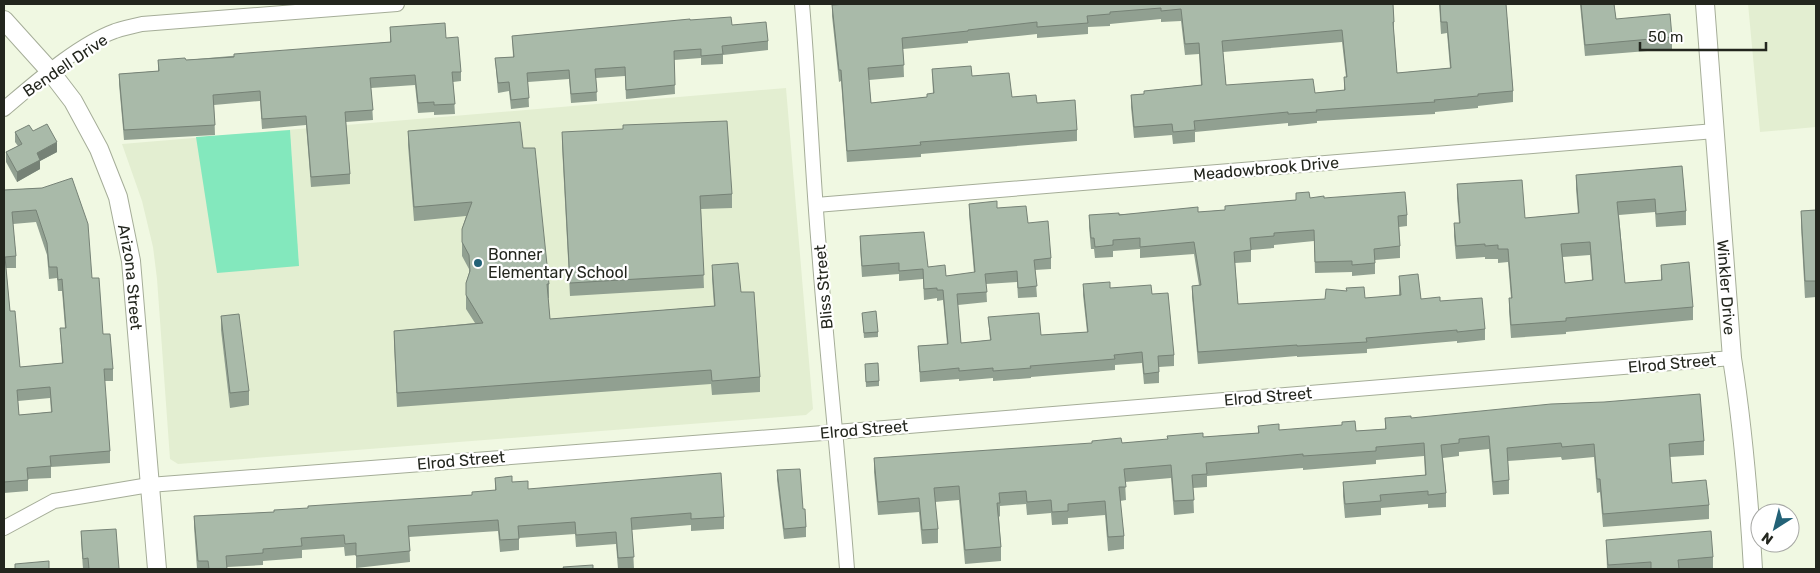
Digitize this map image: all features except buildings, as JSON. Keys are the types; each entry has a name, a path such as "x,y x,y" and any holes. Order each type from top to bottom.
{"street":[{"name":"Bendell Drive","path":"4,109 50,72 87,46 114,32 142,24 397,4"},
{"name":"Bliss Street","path":"802,4 816,205 847,569"},
{"name":"Winkler Drive","path":"1705,4 1732,358 1738,395 1750,514 1753,569"},
{"name":"Arizona Street","path":"4,20 73,101 99,149 118,197 131,261 157,569"},
{"name":"Meadowbrook Drive","path":"816,205 1715,131"},
{"name":"Elrod Street","path":"4,528 54,501 149,485 633,446 836,432 1732,358"}],"shaded area":[{"path":"1748,4 1816,4 1816,127 1760,132"},
{"name":"Bonner Elementary School","path":"786,88 813,409 806,415 178,464 170,459 153,247 142,201 122,144"},
{"path":"290,130 299,266 217,273 196,137"}],"place":[{"name":"Bonner Elementary School","path":"478,263"}]}
